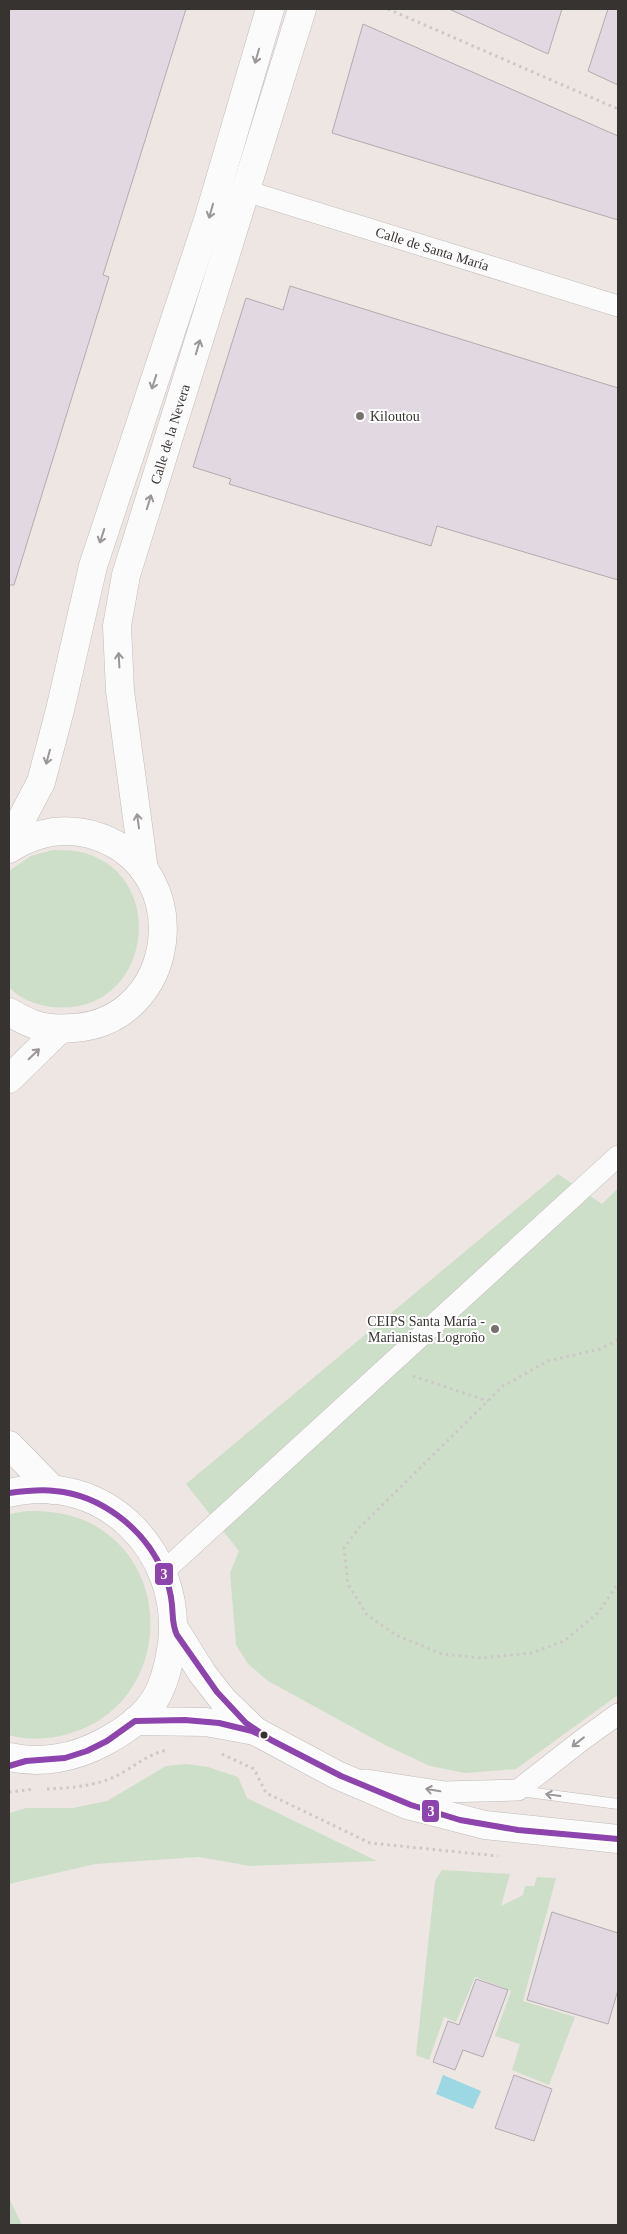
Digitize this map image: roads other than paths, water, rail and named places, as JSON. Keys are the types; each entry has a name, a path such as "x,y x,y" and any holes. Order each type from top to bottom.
{"main road":[{"path":"9,843 42,782 93,566 208,220 270,9"},
{"name":"Calle de la Nevera","path":"144,870 120,691 117,626 126,575 302,9"},
{"path":"9,849 22,840 44,833 66,831 88,834 110,841 128,854 144,870 156,891 163,915 164,940 158,965 146,987 129,1006 108,1019 85,1027 60,1029 33,1024 9,1012"},
{"path":"9,1079 60,1029"},
{"path":"9,1445 53,1490"},
{"path":"9,1493 22,1490 53,1490 84,1497 99,1503 120,1516 152,1550 163,1572 171,1599 174,1628 164,1680 151,1705 118,1735 88,1751 56,1760 22,1760 9,1756"},
{"path":"174,1628 217,1693 255,1731 337,1776 407,1805 485,1825 618,1839"},
{"path":"135,1721 206,1722 255,1731"}],"street":[{"name":"Calle de Santa María","path":"246,191 618,306"},
{"path":"163,1572 618,1156"},
{"path":"337,1776 444,1792 518,1790 618,1714"}],"lane":[{"path":"518,1790 618,1804"}],"water":[{"path":"443,2075 481,2091 473,2109 436,2094"}],"place":[{"name":"Kiloutou","path":"360,416"},
{"name":"CEIPS Santa María - Marianistas Logroño","path":"495,1329"}]}
